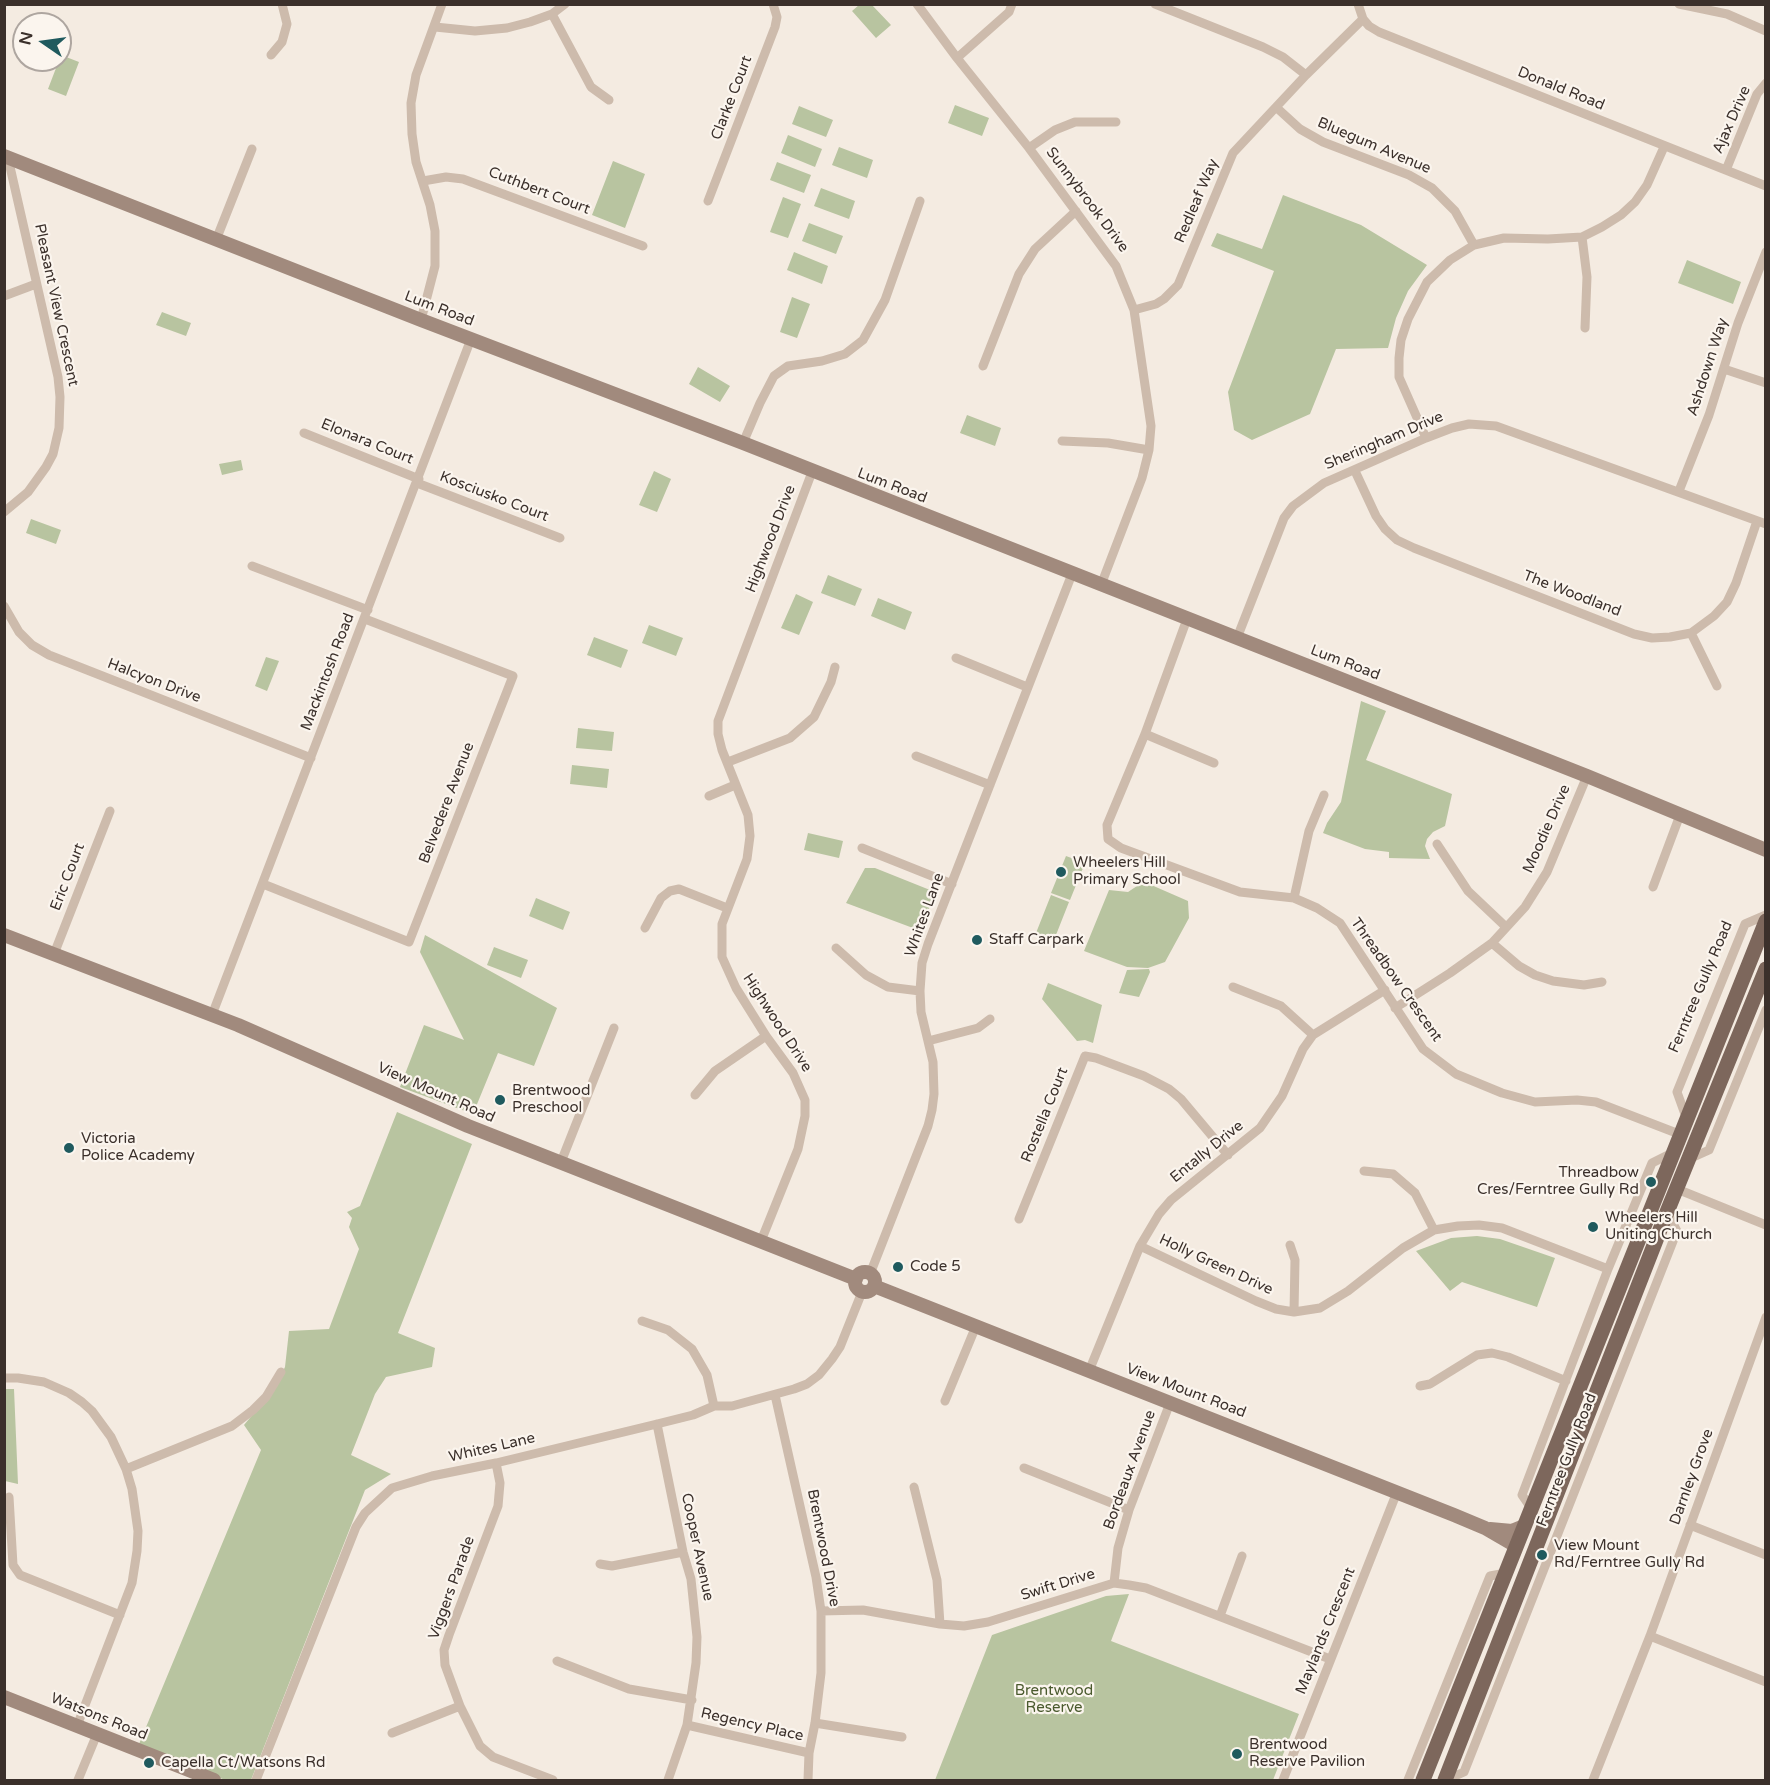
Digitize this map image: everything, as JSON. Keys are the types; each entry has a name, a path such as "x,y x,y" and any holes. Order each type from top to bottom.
{"main road":[{"name":"Ferntree Gully Road","path":"1424,1780 1679,1134 1761,946 1766,921"},
{"name":"Ferntree Gully Road","path":"1445,1780 1667,1212 1766,969"},
{"path":"1660,1183 1677,1189"},
{"path":"1516,1546 1536,1547"}],"street":[{"path":"271,56 282,42 287,24 282,4"},
{"path":"421,320 435,266 435,231 430,205 416,162 411,103 416,75 442,4"},
{"path":"435,27 475,31 507,28 552,14 565,4"},
{"name":"Clarke Court","path":"708,201 775,27 777,17 773,4"},
{"name":"Sunnybrook Drive","path":"917,4 1029,148 1116,266 1134,310 1151,426 1149,450 1142,478 1101,585"},
{"path":"957,58 1009,12 1012,4"},
{"path":"1155,4 1263,47 1283,57 1306,75"},
{"path":"1358,4 1363,19"},
{"path":"1679,4 1727,14 1766,31"},
{"path":"552,14 591,87 609,100"},
{"name":"Redleaf Way","path":"1134,310 1156,304 1178,285 1233,153 1306,75 1363,19"},
{"name":"Donald Road","path":"1363,19 1379,32 1766,186"},
{"name":"Ajax Drive","path":"1726,170 1757,94 1766,83"},
{"name":"Bluegum Avenue","path":"1277,108 1300,129 1323,142 1432,188 1455,211 1474,245"},
{"path":"1029,148 1055,130 1075,122 1116,122"},
{"path":"1426,438 1399,376 1399,358 1401,340 1416,300 1427,282 1450,260 1474,245 1504,238 1582,237 1612,221 1635,202 1647,185 1664,147"},
{"path":"216,240 252,148"},
{"name":"Lum Road","path":"6,157 421,320 743,443 1587,776 1766,850"},
{"name":"Pleasant View Crescent","path":"4,512 28,492 46,468 53,454 59,428 60,388 6,157"},
{"name":"Cuthbert Court","path":"423,181 446,177 463,179 643,246"},
{"path":"743,443 774,376 788,366 822,361 845,354 863,340 885,300 920,201"},
{"path":"983,366 1019,274 1035,249 1076,211"},
{"path":"1582,237 1587,277 1585,328"},
{"name":"Ashdown Way","path":"1679,491 1709,415 1741,315 1766,252"},
{"path":"4,296 36,284"},
{"name":"Mackintosh Road","path":"212,1015 471,339"},
{"path":"1724,369 1766,383"},
{"name":"Sheringham Drive","path":"1237,638 1284,518 1293,506 1324,483 1426,438 1469,424 1496,426 1761,522"},
{"name":"Elonara Court","path":"304,433 418,481"},
{"path":"1062,441 1108,443 1149,450"},
{"name":"The Woodland","path":"1355,471 1376,516 1397,540 1634,634 1652,638 1691,633 1714,616 1727,602 1761,522"},
{"name":"Highwood Drive","path":"761,1241 798,1149 806,1116 805,1100 793,1073 766,1036 732,980 722,957 722,924 747,859 750,836 748,815 718,734 718,721 812,472"},
{"name":"Kosciusko Court","path":"418,481 560,538"},
{"path":"252,566 366,615"},
{"name":"Whites Lane","path":"256,1780 356,1527 365,1513 392,1488 432,1476 693,1415 714,1406 732,1406 775,1395 807,1383 819,1375 840,1347 869,1284 930,1118 934,1079 933,1062 921,1012 922,963 1072,574"},
{"name":"Halcyon Drive","path":"4,606 18,632 32,645 49,655 311,758"},
{"name":"Belvedere Avenue","path":"262,884 409,942 513,676 366,615"},
{"name":"Threadbow Crescent","path":"1187,619 1145,734 1107,825 1108,839 1121,848 1240,892 1294,897 1340,923 1423,1049 1456,1074 1518,1098 1535,1102 1577,1100 1596,1102 1679,1134"},
{"path":"1691,633 1717,686"},
{"path":"956,658 1027,687"},
{"path":"728,762 790,738 814,717 831,682 835,667"},
{"path":"1145,734 1214,763"},
{"path":"916,756 990,785"},
{"name":"Moodie Drive","path":"1395,1008 1492,943 1525,907 1547,872 1587,776"},
{"path":"709,796 735,785"},
{"path":"1294,897 1309,831 1324,795"},
{"name":"Eric Court","path":"54,954 110,811"},
{"path":"1653,887 1680,814"},
{"path":"1437,844 1468,891 1506,927"},
{"path":"862,848 952,884"},
{"path":"645,928 661,897 670,891 679,889 727,908"},
{"name":"Ferntree Gully Road","path":"1686,1117 1677,1092 1745,924 1766,915"},
{"name":"View Mount Road","path":"4,935 212,1015 478,1130 856,1279 862,1273 869,1284 1397,1492 1485,1528 1516,1546"},
{"path":"1492,943 1519,966 1535,975 1553,981 1584,985 1602,982"},
{"path":"836,948 866,975 888,987 920,991"},
{"path":"1233,987 1281,1006 1313,1035"},
{"name":"Entally Drive","path":"1089,1371 1140,1245 1150,1227 1171,1200 1260,1128 1282,1096 1303,1049 1313,1035 1385,990"},
{"path":"1689,1159 1709,1150 1766,1010"},
{"path":"928,1041 978,1028 990,1019"},
{"path":"561,1162 614,1029"},
{"path":"695,1095 715,1071 766,1036"},
{"name":"Rostella Court","path":"1019,1219 1085,1056 1144,1076 1169,1089 1181,1099 1228,1155"},
{"name":"Ferntree Gully Road","path":"1531,1508 1522,1495 1608,1269 1652,1162 1672,1153"},
{"path":"1364,1171 1393,1174 1415,1193 1434,1230"},
{"path":"1677,1189 1766,1225"},
{"name":"Ferntree Gully Road","path":"1445,1780 1464,1772 1677,1231 1667,1212"},
{"name":"Holly Green Drive","path":"1140,1245 1266,1305 1294,1312 1320,1308 1339,1297 1403,1248 1434,1230 1479,1225 1502,1228 1608,1269"},
{"path":"1290,1245 1295,1260 1294,1312"},
{"name":"Darnley Grove","path":"1593,1780 1650,1636 1766,1317"},
{"path":"642,1321 668,1330 692,1348 707,1375 714,1406"},
{"path":"945,1401 976,1326"},
{"path":"1420,1386 1430,1384 1477,1355 1492,1353 1508,1357 1566,1381"},
{"path":"126,1469 232,1426 266,1397 281,1372"},
{"path":"4,1378 44,1382 69,1393 82,1402 97,1417 111,1437 126,1469 136,1509 137,1551 132,1583 76,1726"},
{"name":"Brentwood Drive","path":"775,1395 816,1577 821,1611 821,1673 809,1754 808,1780"},
{"name":"Bordeaux Avenue","path":"1114,1583 1118,1548 1129,1510 1170,1403"},
{"name":"Cooper Avenue","path":"657,1424 683,1552 691,1579 697,1637 692,1700 687,1725 669,1780"},
{"name":"Viggers Parade","path":"495,1463 500,1483 498,1506 444,1650 445,1665 460,1706 480,1746 493,1757 553,1780"},
{"path":"1024,1468 1129,1510"},
{"path":"914,1486 937,1580 940,1624"},
{"name":"Maylands Crescent","path":"1283,1780 1397,1492"},
{"path":"9,1497 13,1565 20,1575 120,1615"},
{"path":"1690,1525 1766,1555"},
{"name":"View Mount Road","path":"1485,1528 1512,1531 1524,1526"},
{"path":"600,1564 612,1566 683,1552"},
{"path":"1220,1616 1242,1556"},
{"path":"1408,1780 1490,1576 1506,1573"},
{"name":"Swift Drive","path":"821,1611 863,1610 964,1626 988,1622 1114,1583 1146,1588 1330,1659"},
{"path":"1512,1608 1527,1614"},
{"path":"1650,1636 1766,1682"},
{"path":"557,1661 629,1689 692,1700"},
{"name":"Watsons Road","path":"4,1697 214,1780"},
{"path":"392,1734 460,1706"},
{"path":"815,1723 902,1737"},
{"name":"Regency Place","path":"687,1725 809,1754"},
{"path":"78,1780 97,1734"}],"green space":[{"path":"859,5 872,5 891,25 876,38 852,11"},
{"path":"72,59 79,62 66,96 48,89 54,72 72,72"},
{"path":"955,105 989,118 982,136 948,123"},
{"path":"799,106 833,120 826,137 792,124"},
{"path":"788,135 822,149 815,167 781,153"},
{"path":"839,147 873,160 867,178 832,165"},
{"path":"613,161 645,174 625,228 592,215"},
{"path":"777,162 811,175 804,193 770,180"},
{"path":"821,188 855,201 849,219 814,206"},
{"path":"1283,195 1361,225 1427,265 1408,291 1396,318 1388,348 1336,349 1310,414 1252,440 1234,430 1228,392 1274,271 1211,246 1217,233 1262,249"},
{"path":"783,197 801,204 788,238 770,232"},
{"path":"809,223 843,236 836,254 802,241"},
{"path":"794,252 828,266 822,284 787,270"},
{"path":"1687,260 1741,282 1733,304 1678,283"},
{"path":"792,297 810,304 797,338 780,332"},
{"path":"162,312 191,323 186,336 156,325"},
{"path":"698,367 730,386 720,402 689,384"},
{"path":"967,415 1001,428 995,446 960,433"},
{"path":"241,460 243,470 222,475 219,464"},
{"path":"654,471 671,479 657,512 639,505"},
{"path":"31,519 61,530 56,544 26,533"},
{"path":"828,575 862,589 855,606 821,593"},
{"path":"796,594 813,602 799,635 781,628"},
{"path":"878,598 912,612 905,630 871,616"},
{"path":"649,625 683,638 676,656 642,643"},
{"path":"594,637 628,650 621,668 587,655"},
{"path":"266,657 279,661 267,691 255,686"},
{"path":"1361,701 1386,711 1366,760 1452,794 1445,826 1433,832 1427,839 1425,846 1430,859 1389,858 1389,852 1365,849 1323,833 1341,802"},
{"path":"578,728 614,732 612,751 576,748"},
{"path":"572,765 609,769 607,788 570,784"},
{"path":"808,833 843,841 839,858 804,850"},
{"path":"1066,856 1085,863 1070,900 1051,893"},
{"path":"865,868 875,868 935,892 921,931 846,903"},
{"path":"1147,884 1147,887 1149,884 1188,901 1189,918 1165,962 1148,968 1127,967 1084,951 1109,890 1128,892 1137,886"},
{"path":"1051,895 1069,902 1054,940 1036,933"},
{"path":"536,898 570,912 563,930 529,916"},
{"path":"425,935 557,1008 534,1066 498,1053 473,1114 400,1087 424,1025 464,1040 420,952"},
{"path":"494,947 528,960 521,978 487,965"},
{"path":"1149,969 1150,972 1139,997 1119,993 1127,970"},
{"path":"1048,983 1102,1005 1093,1043 1085,1040 1077,1041 1042,999"},
{"path":"397,1112 472,1144 398,1333 435,1348 432,1367 386,1377 375,1394 351,1455 391,1474 365,1490 251,1780 225,1780 139,1744 261,1450 244,1425 274,1389 285,1367 289,1331 329,1329 359,1249 349,1227 352,1218 347,1212 360,1206"},
{"path":"1477,1236 1500,1239 1555,1258 1537,1307 1462,1282 1450,1291 1416,1251 1451,1238"},
{"path":"5,1389 14,1389 18,1484 5,1481"},
{"name":"Brentwood Reserve","path":"1129,1594 1111,1641 1299,1714 1273,1780 935,1780 992,1635 1106,1596"}],"place":[{"name":"Wheelers Hill Primary School","path":"1061,872"},
{"name":"Staff Carpark","path":"977,940"},
{"name":"Brentwood Preschool","path":"500,1100"},
{"name":"Victoria Police Academy","path":"69,1148"},
{"name":"Threadbow Cres/Ferntree Gully Rd","path":"1651,1182"},
{"name":"Wheelers Hill Uniting Church","path":"1593,1227"},
{"name":"Code 5","path":"898,1267"},
{"name":"View Mount Rd/Ferntree Gully Rd","path":"1542,1555"},
{"name":"Brentwood Reserve Pavilion","path":"1237,1754"},
{"name":"Capella Ct/Watsons Rd","path":"149,1763"}]}
